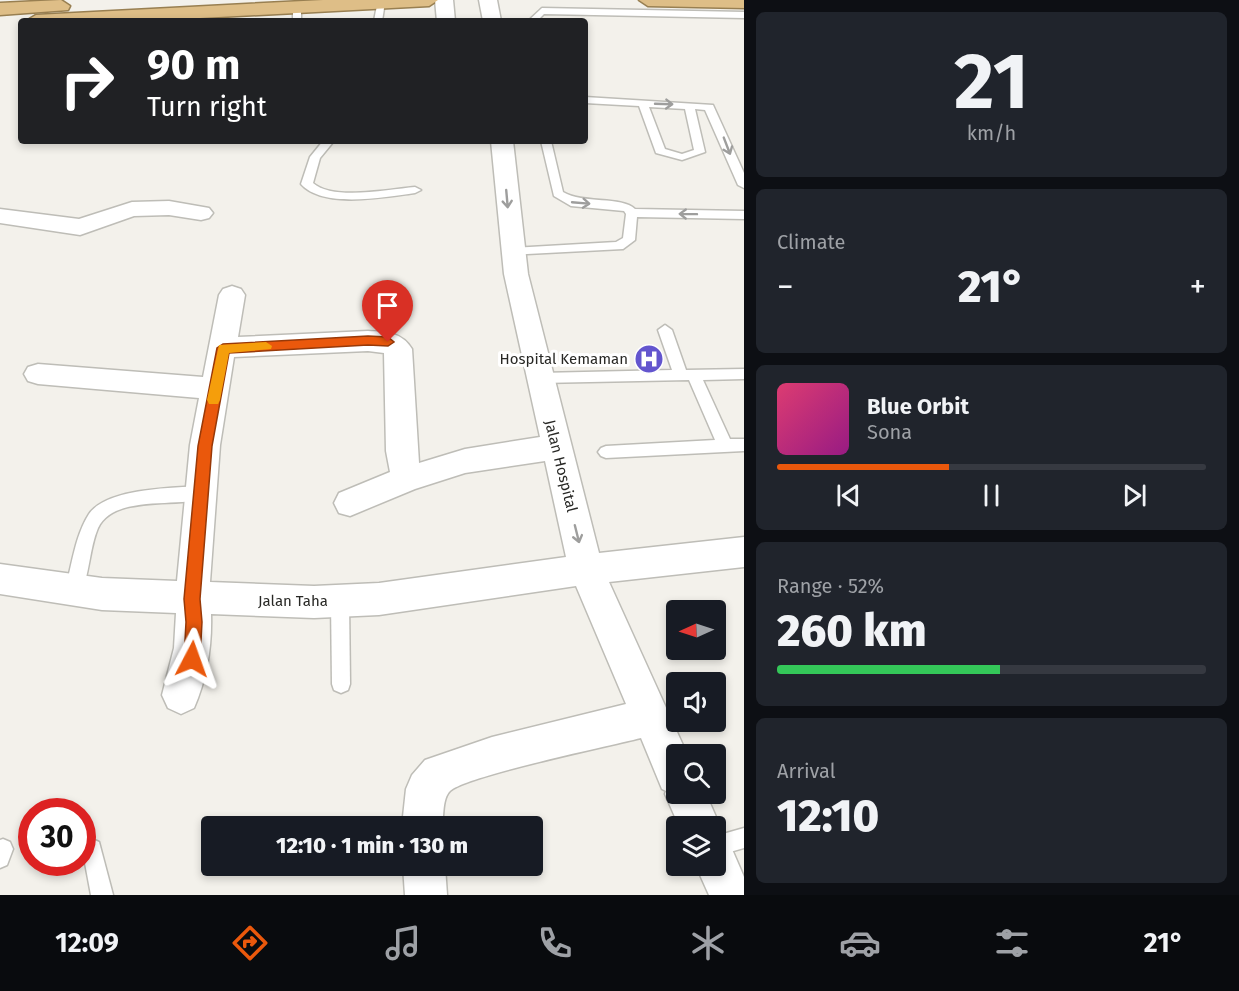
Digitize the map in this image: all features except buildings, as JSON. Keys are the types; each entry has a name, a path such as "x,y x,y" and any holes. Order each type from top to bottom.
{"highway":[{"path":"7,16 138,0"},
{"path":"134,18 379,11 429,0"},
{"path":"648,0 744,2"}],"street":[{"path":"444,0 446,18"},
{"path":"488,0 491,18"},
{"name":"Jalan Hospital","path":"502,144 512,252 586,569 666,752"},
{"path":"0,216 80,227 132,210 169,208 201,213"},
{"path":"181,695 192,659 194,622 192,599 205,446 232,295"},
{"path":"223,348 368,340 393,344 398,349 401,451 407,478"},
{"path":"38,374 216,389"},
{"path":"350,503 407,478 465,461 556,447"},
{"name":"Jalan Taha","path":"0,579 74,590 192,599 340,601 380,599 586,569 744,552"},
{"path":"423,816 426,789 439,774 492,756 651,717"},
{"path":"425,876 426,895"},
{"path":"722,876 730,895"}],"lane":[{"path":"612,0 618,13"},
{"path":"535,18 542,11 744,15"},
{"path":"588,100 704,105 713,110 744,184"},
{"path":"642,103 660,151 682,157 700,152 689,105"},
{"path":"326,144 315,157 307,184 310,189 321,193 351,195 416,190"},
{"path":"547,144 558,194 564,199 621,206 632,213 744,215"},
{"path":"512,252 626,244 632,213"},
{"path":"665,330 724,446"},
{"path":"540,378 744,374"},
{"path":"606,452 744,445"},
{"path":"74,590 91,525 98,515 132,500 201,493"},
{"path":"340,601 341,684"},
{"path":"726,843 744,838"},
{"path":"96,867 102,895"}],"slow traffic":[{"path":"214,400 223,348 266,346"}],"place":[{"name":"Hospital Kemaman","path":"649,359"}],"route":[{"path":"192,659 194,622 192,599 205,446 223,348 368,340 388,342"}]}
